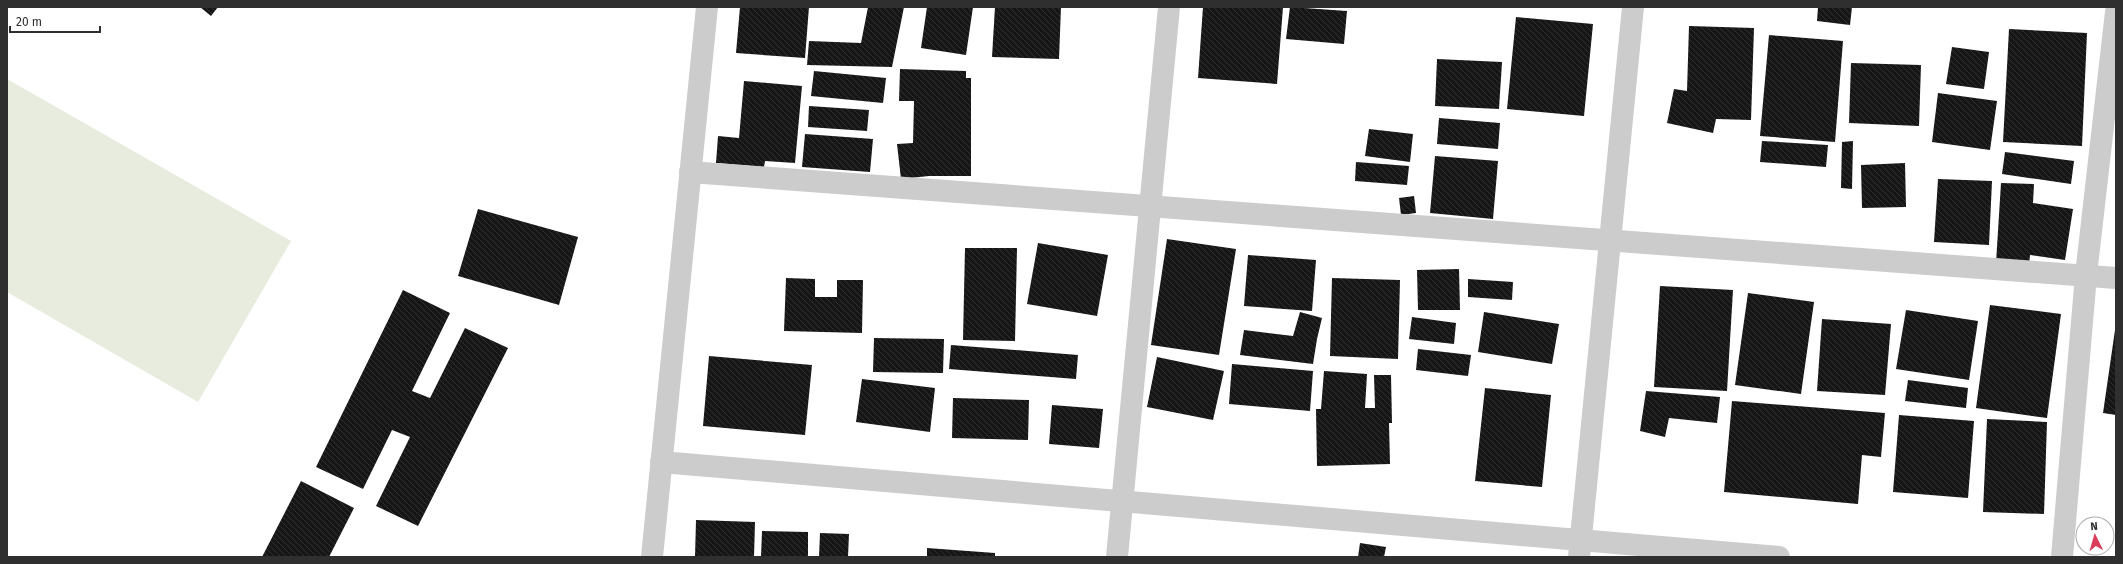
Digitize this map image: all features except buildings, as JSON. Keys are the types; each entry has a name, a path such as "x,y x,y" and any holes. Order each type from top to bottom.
{"street":[{"path":"652,557 707,7"},
{"path":"1117,557 1169,7"},
{"path":"1580,548 1633,7"},
{"path":"2062,557 2086,275 2116,12"},
{"path":"690,172 2116,278"},
{"path":"661,462 1122,501 1580,548 1779,557"}],"shaded area":[{"path":"7,79 291,241 198,402 7,292"}]}
